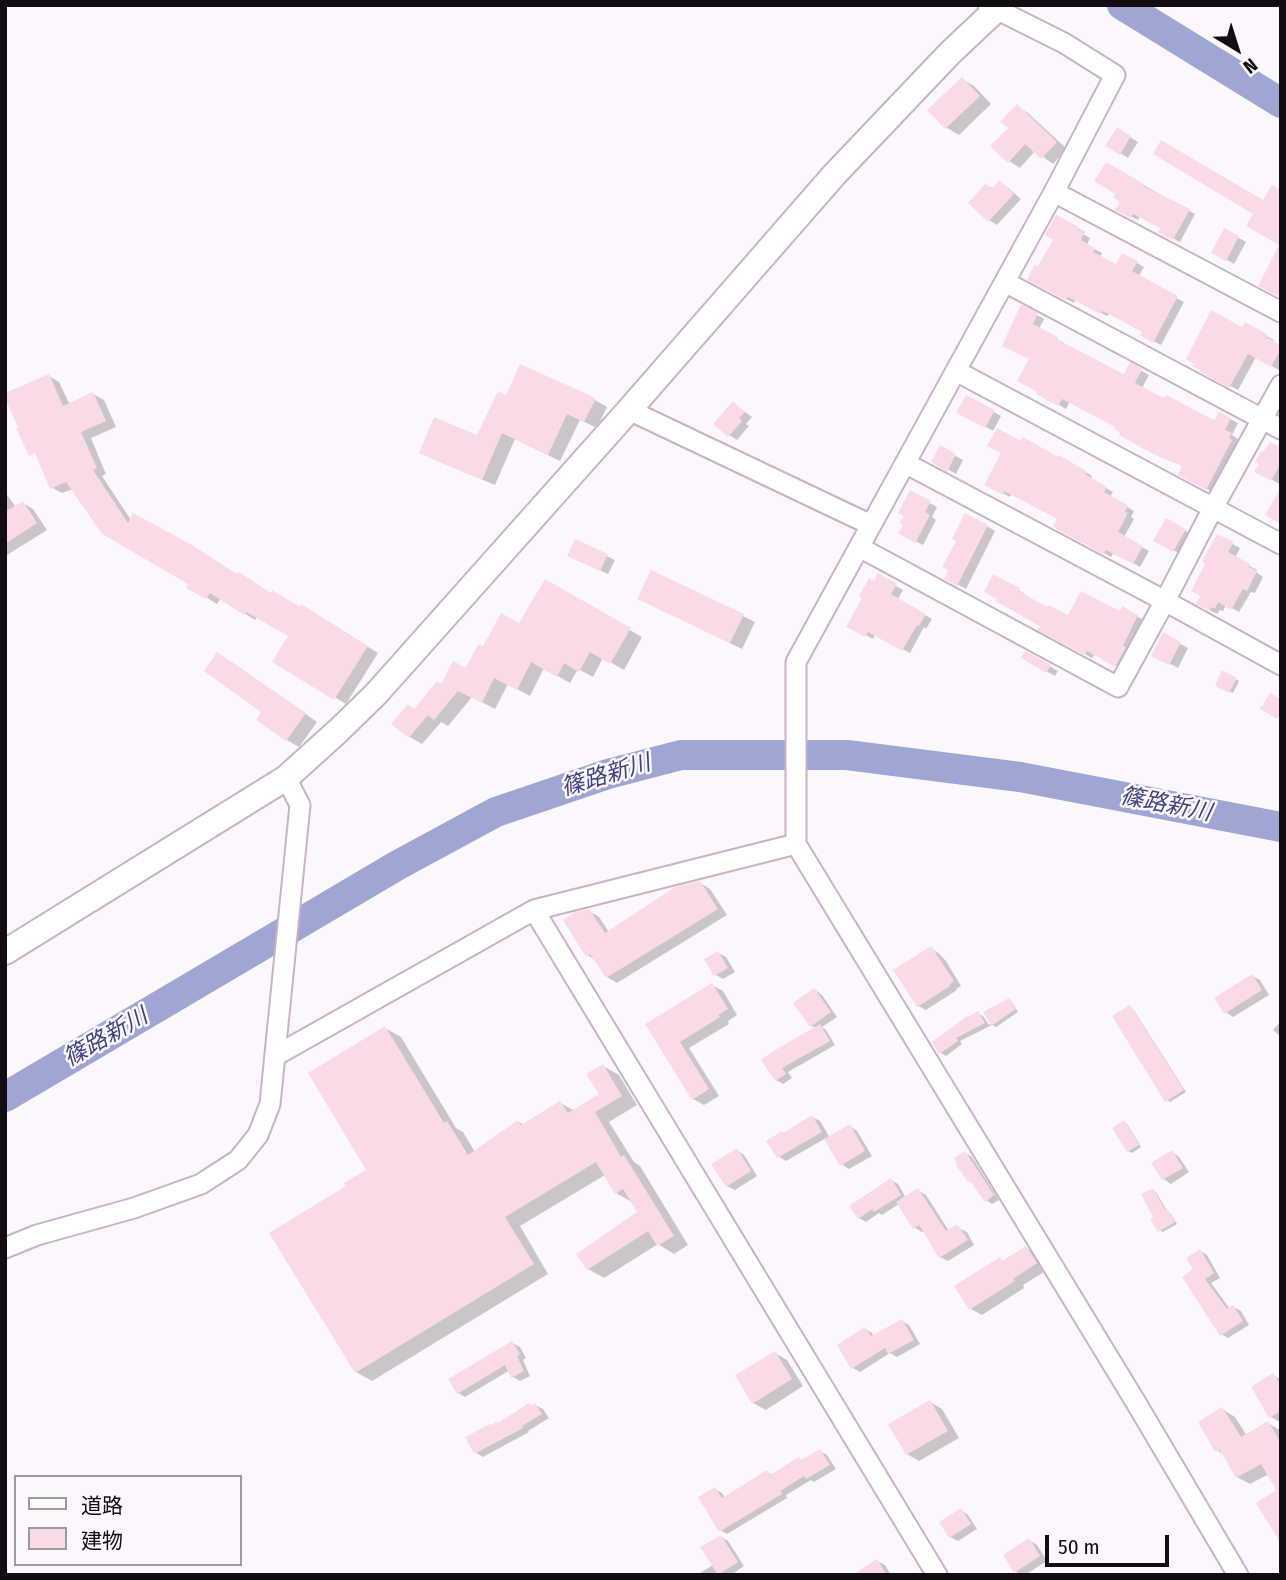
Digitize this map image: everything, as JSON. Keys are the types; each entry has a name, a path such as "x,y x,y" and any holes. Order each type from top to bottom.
{"street":[{"path":"5,952 286,778 338,731 376,694 629,411 834,175 995,7 1064,43 1115,75 1054,192 796,662 796,844 1238,1575"},
{"path":"1054,192 1281,312"},
{"path":"1005,282 1281,429"},
{"path":"956,371 1281,544"},
{"path":"859,547 1118,687 1281,385"},
{"path":"629,411 872,525"},
{"path":"905,463 1281,665"},
{"path":"5,1248 37,1235 134,1208 201,1184 238,1160 258,1135 270,1104 300,805 286,778"},
{"path":"275,1056 534,910 796,844"},
{"path":"534,910 937,1575"}],"building":[{"path":"962,77 980,96 945,129 927,110"},
{"path":"1017,104 1057,142 1041,159 1025,144 1008,163 990,146 1008,128 1000,122"},
{"path":"1117,127 1131,136 1120,155 1105,146"},
{"path":"1161,140 1263,200 1272,185 1281,190 1281,291 1278,296 1258,286 1279,245 1246,226 1253,214 1153,154"},
{"path":"1106,162 1144,184 1143,186 1190,209 1173,240 1158,232 1160,228 1133,214 1130,218 1115,210 1120,202 1113,197 1115,194 1094,181"},
{"path":"999,180 1014,194 988,222 968,203 986,183 992,189"},
{"path":"1056,215 1084,232 1081,240 1095,248 1093,252 1116,264 1122,253 1138,261 1132,271 1178,296 1153,343 1140,335 1142,332 1107,313 1101,311 1100,314 1068,297 1066,300 1027,280 1053,240 1045,235"},
{"path":"1224,228 1239,236 1226,261 1211,253"},
{"path":"1021,304 1038,313 1033,324 1058,337 1056,339 1124,374 1130,362 1142,369 1135,383 1164,398 1166,395 1214,420 1219,412 1231,418 1225,430 1232,433 1229,438 1232,440 1206,490 1178,475 1182,466 1119,435 1120,432 1114,429 1115,427 1062,399 1058,406 1017,381 1029,359 1002,346"},
{"path":"1211,310 1242,327 1245,322 1281,345 1271,367 1248,354 1229,388 1192,366 1194,364 1186,359"},
{"path":"520,364 596,398 584,422 567,414 548,455 502,433 482,480 419,453 434,417 477,435 498,391 506,395"},
{"path":"49,374 63,406 93,392 106,421 81,432 97,468 93,470 128,523 133,513 192,545 237,574 239,572 271,593 272,590 300,607 301,604 368,646 334,700 272,662 288,636 246,612 244,615 210,593 206,599 186,588 188,584 102,534 66,482 50,489 35,453 29,456 5,398 5,393"},
{"path":"966,395 995,410 985,428 956,413"},
{"path":"733,401 745,412 739,418 742,421 728,437 713,424"},
{"path":"997,428 1021,441 1023,437 1058,457 1059,455 1107,487 1104,492 1128,505 1125,512 1128,513 1118,532 1143,546 1133,564 1106,550 1103,554 1053,527 1057,519 1004,491 1003,495 984,485 1001,453 987,446"},
{"path":"1270,442 1281,447 1281,463 1271,481 1254,472 1259,464 1255,462"},
{"path":"940,445 956,454 947,472 931,462"},
{"path":"1281,487 1281,524 1265,515"},
{"path":"910,490 931,501 925,512 930,515 915,543 898,533 903,525 899,523 904,516 898,513"},
{"path":"23,501 37,523 5,544 5,512"},
{"path":"965,513 988,525 957,586 944,579 948,570 942,567 956,541 952,539"},
{"path":"1166,518 1186,529 1173,552 1153,541"},
{"path":"1217,534 1234,542 1228,552 1257,571 1247,591 1243,589 1231,610 1218,602 1215,609 1212,607 1209,611 1196,604 1200,596 1191,591"},
{"path":"575,539 608,554 600,571 567,556"},
{"path":"651,570 744,614 730,643 637,599"},
{"path":"878,573 897,584 891,594 926,614 902,651 868,632 865,637 846,627 862,598 859,596 869,578 874,581"},
{"path":"993,574 1020,588 1018,591 1068,615 1081,591 1120,611 1122,606 1138,615 1115,667 1087,651 1085,655 1037,630 1040,626 995,601 997,599 984,592"},
{"path":"545,579 631,628 610,664 590,652 579,672 564,663 557,677 531,662 517,690 494,678 482,703 458,691 434,720 428,715 409,738 391,724 408,704 414,709 437,681 441,684 453,661 466,668 478,644 483,646 501,613 519,623"},
{"path":"1163,632 1181,642 1169,665 1151,656"},
{"path":"1025,651 1051,665 1046,673 1021,658"},
{"path":"217,652 306,713 286,741 256,720 261,712 204,671"},
{"path":"1222,670 1237,678 1229,693 1215,686"},
{"path":"1270,693 1281,699 1281,712 1277,719 1260,709"},
{"path":"700,881 718,909 606,978 590,954 586,957 563,920 575,912 589,909 605,933 675,887"},
{"path":"931,946 954,981 917,1007 893,970"},
{"path":"718,951 728,968 714,976 704,959"},
{"path":"1252,974 1262,990 1224,1014 1214,998"},
{"path":"712,983 728,1009 680,1042 709,1089 692,1100 645,1024"},
{"path":"814,988 831,1012 810,1027 793,1003"},
{"path":"1009,998 1016,1009 991,1026 983,1012"},
{"path":"1130,1005 1184,1090 1165,1102 1112,1016"},
{"path":"978,1011 985,1023 956,1038 958,1041 939,1054 932,1042"},
{"path":"820,1024 830,1041 782,1068 786,1074 775,1081 761,1060"},
{"path":"385,1026 444,1123 447,1121 468,1155 518,1120 521,1125 560,1101 568,1113 599,1094 586,1074 603,1064 622,1096 595,1112 621,1157 624,1155 674,1236 657,1246 648,1231 587,1270 576,1254 637,1212 623,1189 615,1194 596,1162 505,1217 534,1264 355,1373 269,1233 346,1186 344,1183 366,1170 308,1073"},
{"path":"812,1115 822,1132 777,1158 766,1141"},
{"path":"1124,1120 1139,1145 1127,1152 1112,1128"},
{"path":"850,1124 865,1151 840,1166 824,1139"},
{"path":"737,1148 751,1171 726,1187 711,1164"},
{"path":"1172,1150 1183,1168 1162,1180 1151,1163"},
{"path":"965,1151 994,1195 985,1202 956,1165 954,1158"},
{"path":"891,1178 901,1195 858,1219 849,1206"},
{"path":"918,1188 946,1231 957,1224 968,1240 939,1258 919,1225 913,1229 896,1202"},
{"path":"1153,1188 1175,1222 1158,1232 1141,1194"},
{"path":"1026,1246 1037,1263 1013,1279 1015,1281 969,1310 954,1286 1000,1257 1002,1261"},
{"path":"1200,1249 1214,1273 1205,1279 1227,1309 1233,1305 1243,1321 1220,1336 1182,1277 1193,1269 1186,1258"},
{"path":"902,1319 914,1340 888,1354 885,1348 851,1369 837,1345 865,1327 871,1336"},
{"path":"512,1341 520,1354 517,1356 524,1371 511,1378 505,1365 457,1394 448,1379"},
{"path":"775,1351 792,1379 752,1404 735,1375"},
{"path":"1273,1373 1281,1385 1281,1411 1269,1418 1251,1387"},
{"path":"930,1400 948,1431 906,1455 888,1424"},
{"path":"529,1403 531,1406 535,1403 542,1414 522,1426 523,1428 474,1454 465,1437 497,1421 498,1423"},
{"path":"1222,1407 1241,1437 1268,1421 1281,1443 1281,1544 1256,1503 1276,1490 1261,1464 1236,1478 1220,1450 1215,1452 1198,1422"},
{"path":"820,1449 830,1465 806,1479 804,1476 780,1491 782,1494 719,1532 698,1497 715,1487 722,1498 767,1470 770,1475 799,1457 801,1460"},
{"path":"961,1508 971,1524 949,1538 939,1522"},
{"path":"721,1535 738,1562 718,1575 700,1547"},
{"path":"1029,1538 1040,1556 1014,1573 1003,1555"},
{"path":"877,1559 887,1575 852,1575"}],"waterway":[{"path":"1122,5 1281,103"},
{"name":"篠路新川","path":"5,1097 398,865 496,812 608,774 681,755 847,755 1020,777 1281,827"}]}
